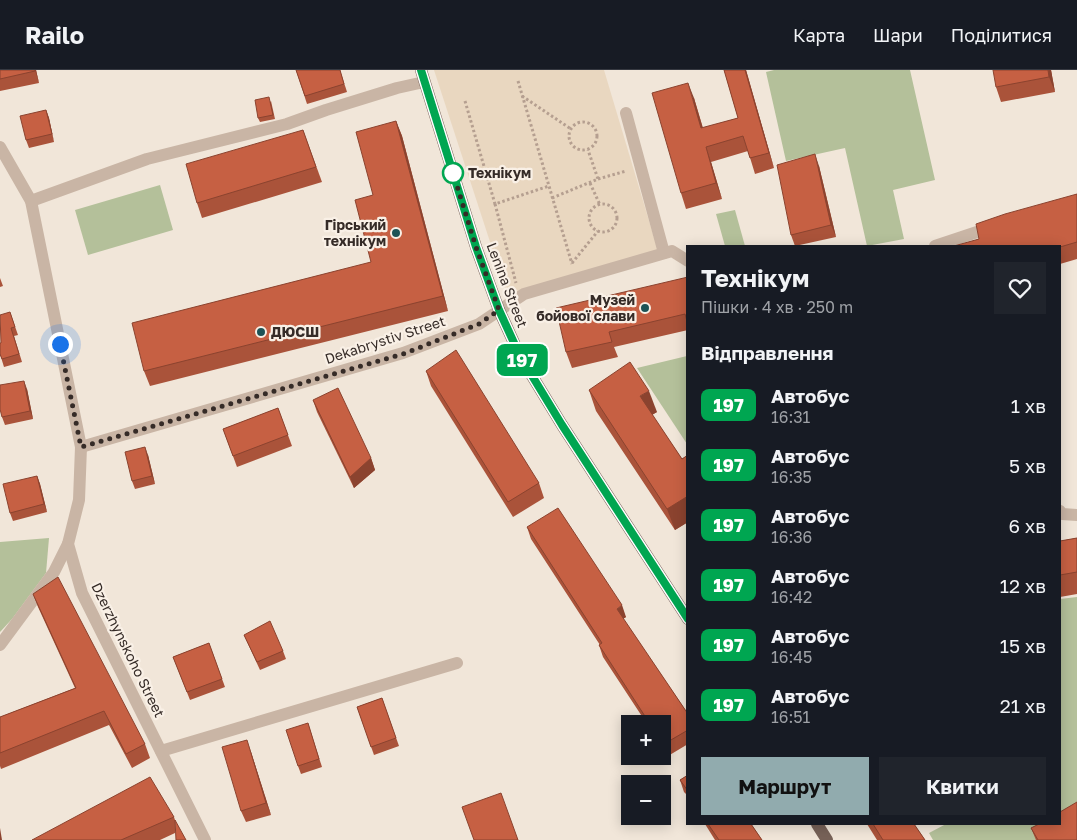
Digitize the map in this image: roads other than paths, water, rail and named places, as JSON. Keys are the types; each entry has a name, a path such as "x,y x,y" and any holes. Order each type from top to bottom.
{"main road":[{"name":"Lenina Street","path":"423,76 476,247 499,310 524,364 686,616"},
{"path":"818,825 828,840"}],"street":[{"path":"31,201 147,159 288,124 397,88 423,76"},
{"path":"626,114 664,253 672,250 686,260"},
{"name":"Dzerzhynskoho Street","path":"0,147 31,201 81,447 79,500 68,544 82,593 206,840"},
{"path":"938,245 1001,224"},
{"name":"Dekabrystiv Street","path":"81,447 403,354 479,324 519,297 664,253"},
{"path":"1061,512 1077,515"},
{"path":"0,645 54,572 68,544"},
{"path":"161,751 457,663"}],"place":[{"name":"Технікум","path":"453,173"},
{"name":"Гірський технікум","path":"396,233"},
{"name":"Музей бойової слави","path":"645,308"},
{"name":"ДЮСШ","path":"261,332"}]}
